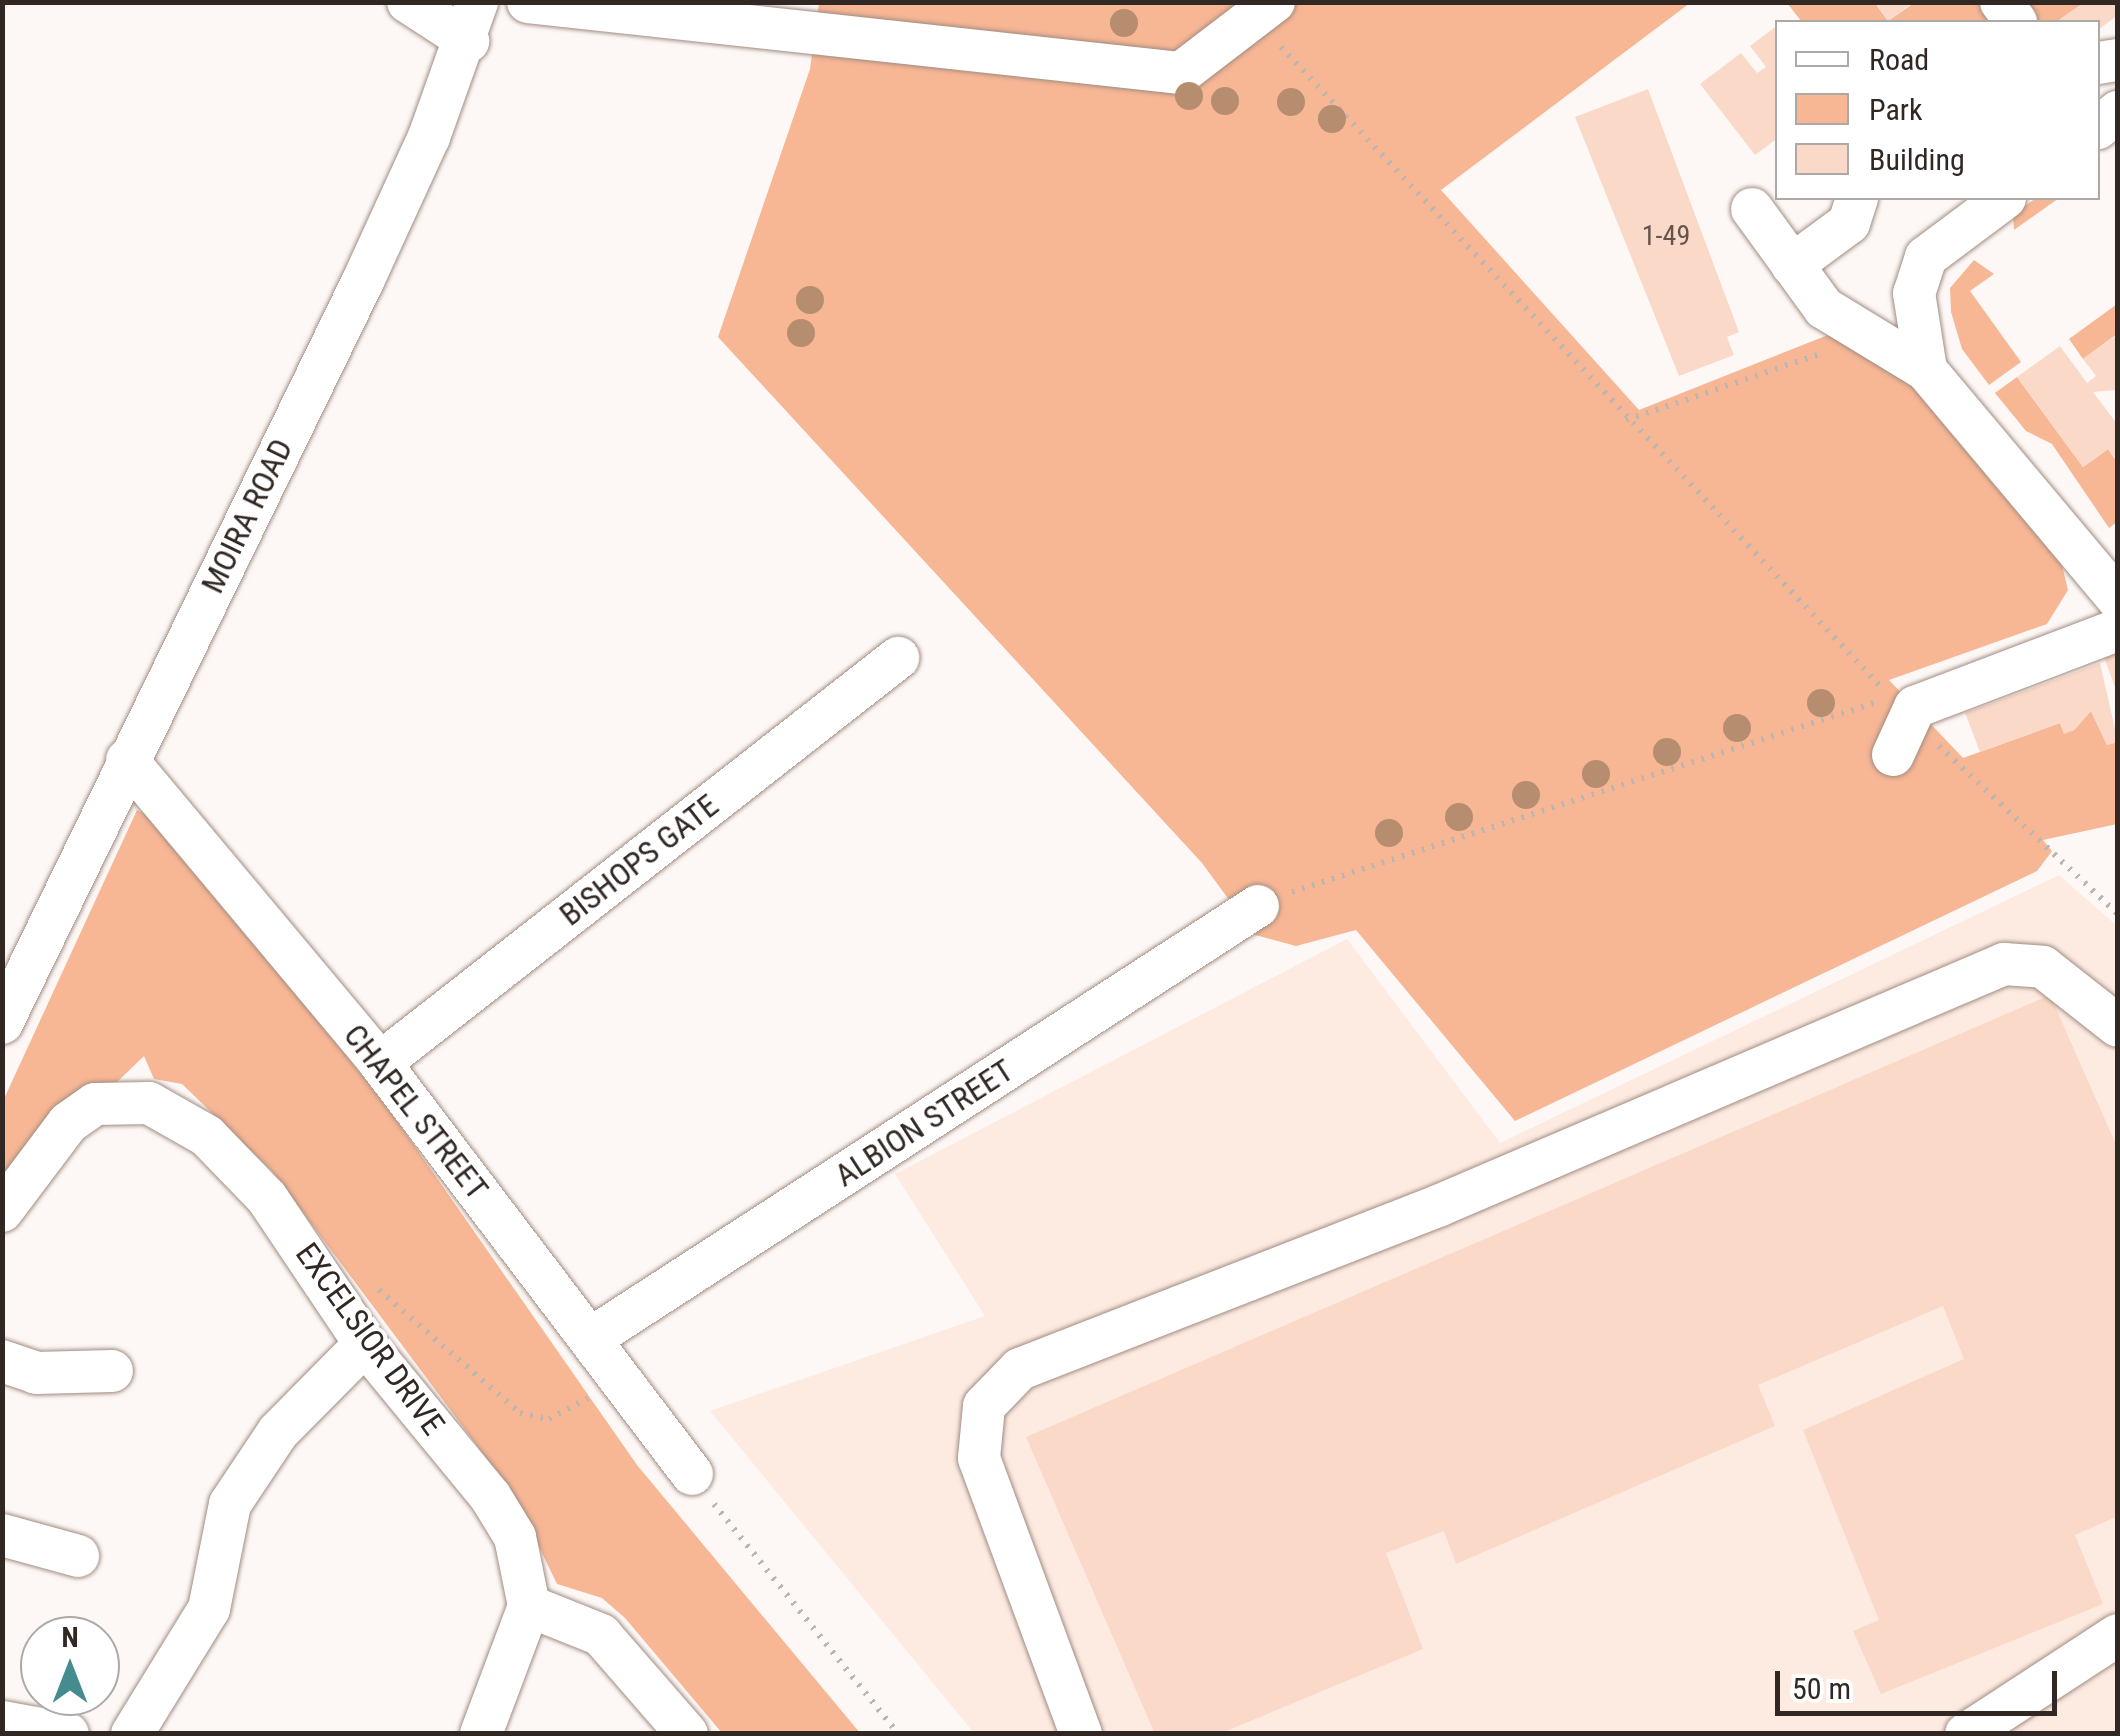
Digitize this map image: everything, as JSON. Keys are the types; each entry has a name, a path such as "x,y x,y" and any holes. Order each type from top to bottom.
{"street":[{"path":"408,2 472,22"},
{"path":"528,2 802,35 1181,73 1265,12"},
{"name":"MOIRA ROAD","path":"2,1023 363,281 472,22"},
{"path":"1792,265 1850,223 1856,200"},
{"path":"1926,370 1914,293 1926,258 2002,200"},
{"path":"1752,209 1824,308 1926,370 2118,599"},
{"path":"1910,724 2118,630"},
{"name":"BISHOPS GATE","path":"380,1063 898,658"},
{"name":"CHAPEL STREET","path":"127,760 380,1063 690,1473"},
{"name":"ALBION STREET","path":"590,1340 1258,906"},
{"path":"1081,1734 979,1458 984,1406 1020,1369 1438,1206 2004,964 2054,973 2118,1026"},
{"name":"EXCELSIOR DRIVE","path":"2,1211 68,1123 95,1104 148,1103 174,1112 241,1168 338,1298 365,1344 515,1536 529,1606"},
{"path":"132,1734 208,1609 230,1504 278,1432 365,1344"},
{"path":"2,1361 36,1373 112,1371"},
{"path":"2,1535 78,1556"},
{"path":"481,1734 529,1606 601,1636 687,1734"},
{"path":"1966,1734 2118,1636"},
{"path":"2,1722 68,1734"}],"path":[{"path":"1258,906 1892,698 1626,420 1265,12"},
{"path":"1626,420 1820,352 1838,356"},
{"path":"1910,724 2118,914"},
{"path":"338,1298 374,1287 533,1418 566,1414 616,1375"},
{"path":"690,1473 834,1665 898,1734"}],"shaded area":[{"path":"2059,875 2117,926 2117,1733 974,1733 710,1411 985,1316 895,1174 1347,939 1500,1143"}],"green space":[{"path":"819,3 1690,3 1441,190 1639,410 1828,335 1901,359 2060,557 2068,590 2047,624 1889,680 1963,758 2060,723 2064,733 2074,730 2091,711 2107,745 2117,742 2117,824 2043,840 2052,851 2037,871 1515,1121 1356,930 1296,946 1255,935 1202,863 718,337 810,69"},
{"path":"1787,3 1875,3 1887,20 1800,20"},
{"path":"1914,3 1985,3 1996,20 1889,20"},
{"path":"2018,3 2084,3 2059,20 2032,20"},
{"path":"2033,200 2056,200 2014,230 2013,214"},
{"path":"1974,260 1994,274 1970,291 2021,362 1989,385 1962,349 1951,312 1950,288"},
{"path":"2117,304 2117,334 2083,359 2069,339"},
{"path":"2017,377 2083,467 2108,449 2117,462 2117,522 2109,528 2052,444 2026,431 1995,393"},
{"path":"137,810 174,830 397,1121 637,1465 860,1733 722,1733 625,1618 602,1598 557,1584 514,1495 272,1171 182,1084 154,1079 144,1056 3,1192 3,1101"}],"building":[{"path":"1875,2 1914,2 1889,20"},
{"path":"2083,3 2118,3 2118,15 2100,28 2100,20 2059,20"},
{"path":"1775,27 1775,140 1755,155 1700,84 1741,53 1757,73 1766,67 1750,46"},
{"path":"1648,89 1739,332 1727,337 1734,355 1679,376 1575,117"},
{"path":"2118,334 2118,390 2093,392 2118,425 2118,462 2108,449 2083,467 2017,377 2060,346 2087,383 2096,376 2083,359"},
{"path":"2118,652 2118,693 2117,693 2104,657"},
{"path":"2100,663 2118,742 2107,745 2091,711 2074,730 2064,734 2060,723 1980,752 1965,713"},
{"path":"2050,995 2118,1149 2118,1516 2075,1535 2103,1604 1881,1694 1853,1631 1879,1620 1803,1430 1964,1359 1943,1306 1758,1385 1775,1426 1456,1564 1444,1531 1386,1553 1423,1649 1219,1734 1155,1734 1026,1437"}]}
